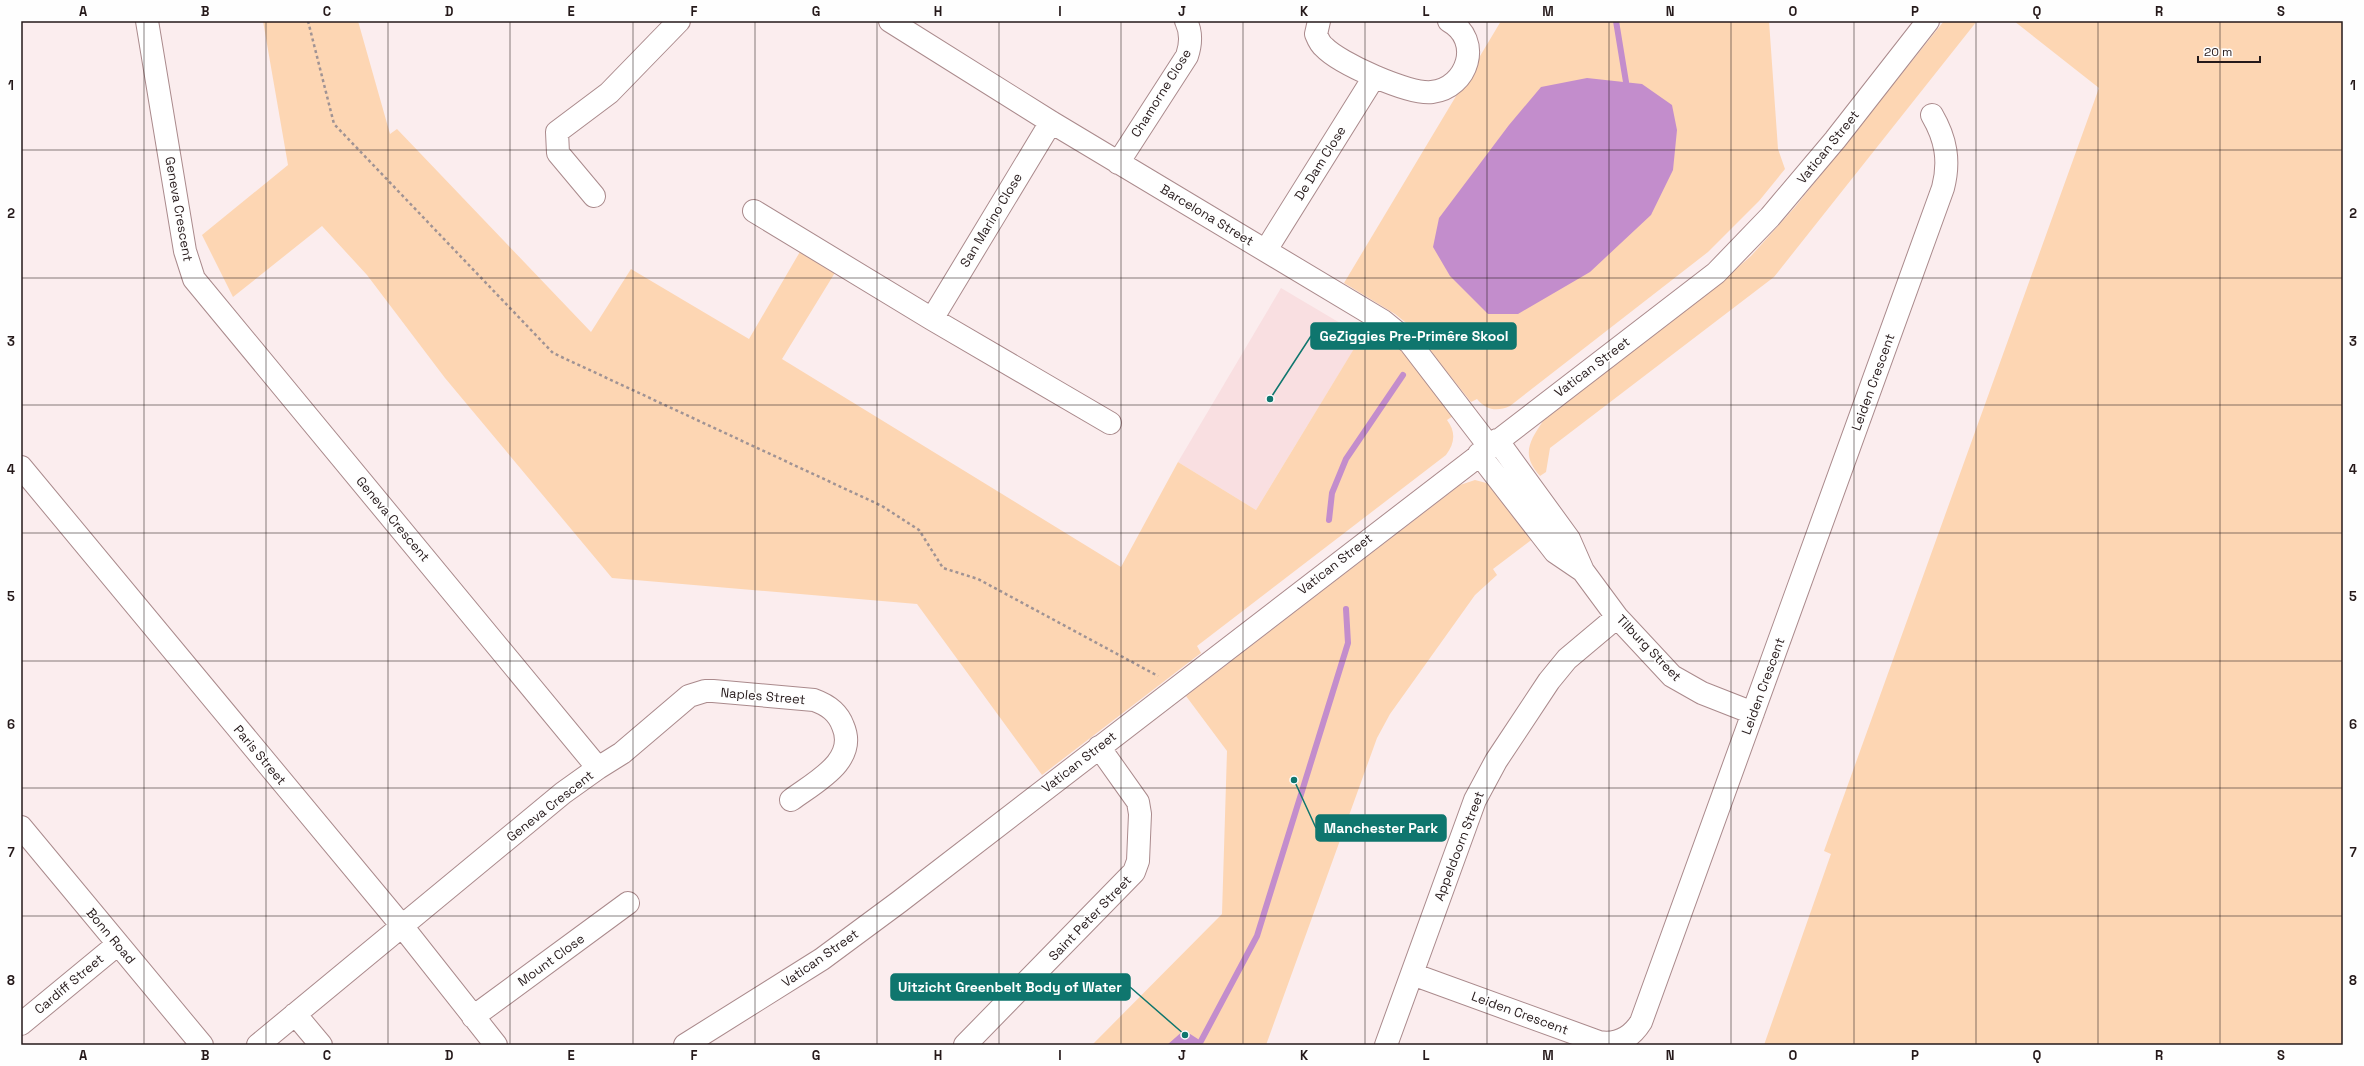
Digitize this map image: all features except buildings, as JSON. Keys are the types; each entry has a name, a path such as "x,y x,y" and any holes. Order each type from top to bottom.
{"street":[{"name":"Geneva Crescent","path":"147,21 185,251 194,280 598,768 563,793 402,926"},
{"path":"594,196 558,153 557,132 609,93 679,21"},
{"name":"Barcelona Street","path":"890,21 1118,163 1266,250 1402,334 1435,374 1488,447"},
{"name":"Chamorne Close","path":"1118,163 1187,56 1191,45 1191,35 1186,21"},
{"path":"1319,21 1316,26 1316,34 1324,48 1374,77 1412,91 1432,92 1445,88 1457,80 1469,58 1468,48 1464,37 1449,21"},
{"name":"Vatican Street","path":"685,1045 822,959 1716,273 1770,218 1820,158 1928,21"},
{"name":"De Dam Close","path":"1266,250 1374,77"},
{"name":"Leiden Crescent","path":"1412,974 1599,1042 1614,1042 1629,1036 1641,1022 1943,188 1947,165 1947,153 1940,127 1932,115"},
{"name":"San Marino Close","path":"932,319 1051,122"},
{"path":"754,211 932,319 1110,423"},
{"name":"Tilburg Street","path":"1488,447 1569,539 1583,571 1618,617 1672,676 1702,693 1753,713"},
{"name":"Paris Street","path":"21,467 402,926 496,1045"},
{"name":"Appeldoorn Street","path":"1386,1045 1475,800 1496,761 1530,709 1567,659 1618,617"},
{"name":"Naples Street","path":"598,768 622,753 689,696 697,692 713,691 814,700 825,704 841,719 845,729 845,750 841,759 834,768 792,800"},
{"name":"Saint Peter Street","path":"965,1045 1134,872 1138,861 1140,814 1138,802 1098,747"},
{"name":"Bonn Road","path":"21,827 202,1045"},
{"name":"Mount Close","path":"473,1017 628,903"},
{"path":"258,1045 402,926"},
{"name":"Cardiff Street","path":"21,1024 118,944"},
{"path":"296,1014 321,1045"}],"path":[{"path":"308,21 334,124 553,353 882,506 919,530 944,568 978,579 1162,678"}],"shaded area":[{"path":"263,21 358,21 390,134 397,129 591,332 631,269 749,339 801,250 836,271 782,359 1121,567 1178,462 1256,510 1369,324 1397,345 1453,416 1447,420 1452,429 1453,442 1446,455 1197,646 1201,653 1042,775 917,604 612,578 445,378 367,275 322,226 233,297 202,235 288,165"},
{"path":"1501,21 1769,21 1778,149 1785,169 1759,201 1708,252 1510,406 1501,409 1492,409 1484,406 1477,399 1471,402 1410,326 1395,314 1344,283"},
{"path":"1944,21 1977,21 1774,277 1550,448 1546,472 1540,476 1530,462 1529,448 1543,421 1706,295 1751,256 1795,207"},
{"path":"2014,21 2343,21 2343,1045 1764,1045 1831,854 1824,851 2099,88"},
{"path":"1587,78 1642,84 1672,105 1677,130 1673,170 1651,215 1590,272 1518,314 1488,314 1450,276 1433,247 1439,218 1509,125 1541,87"},
{"path":"1281,288 1362,336 1256,510 1178,462"},
{"path":"1475,480 1490,484 1534,538 1493,569 1497,575 1475,595 1390,714 1377,738 1266,1045 1092,1045 1222,914 1227,751 1186,696 1460,485"},
{"path":"1184,1030 1201,1041 1204,1045 1167,1045"}],"waterway":[{"path":"1616,21 1626,82"},
{"path":"1329,520 1332,493 1346,459 1403,375"},
{"path":"1201,1041 1257,936 1348,643 1346,609"}],"place":[{"name":"GeZiggies Pre-Primêre Skool","path":"1270,399"},
{"name":"Manchester Park","path":"1294,780"},
{"name":"Uitzicht Greenbelt Body of Water","path":"1185,1035"}]}
